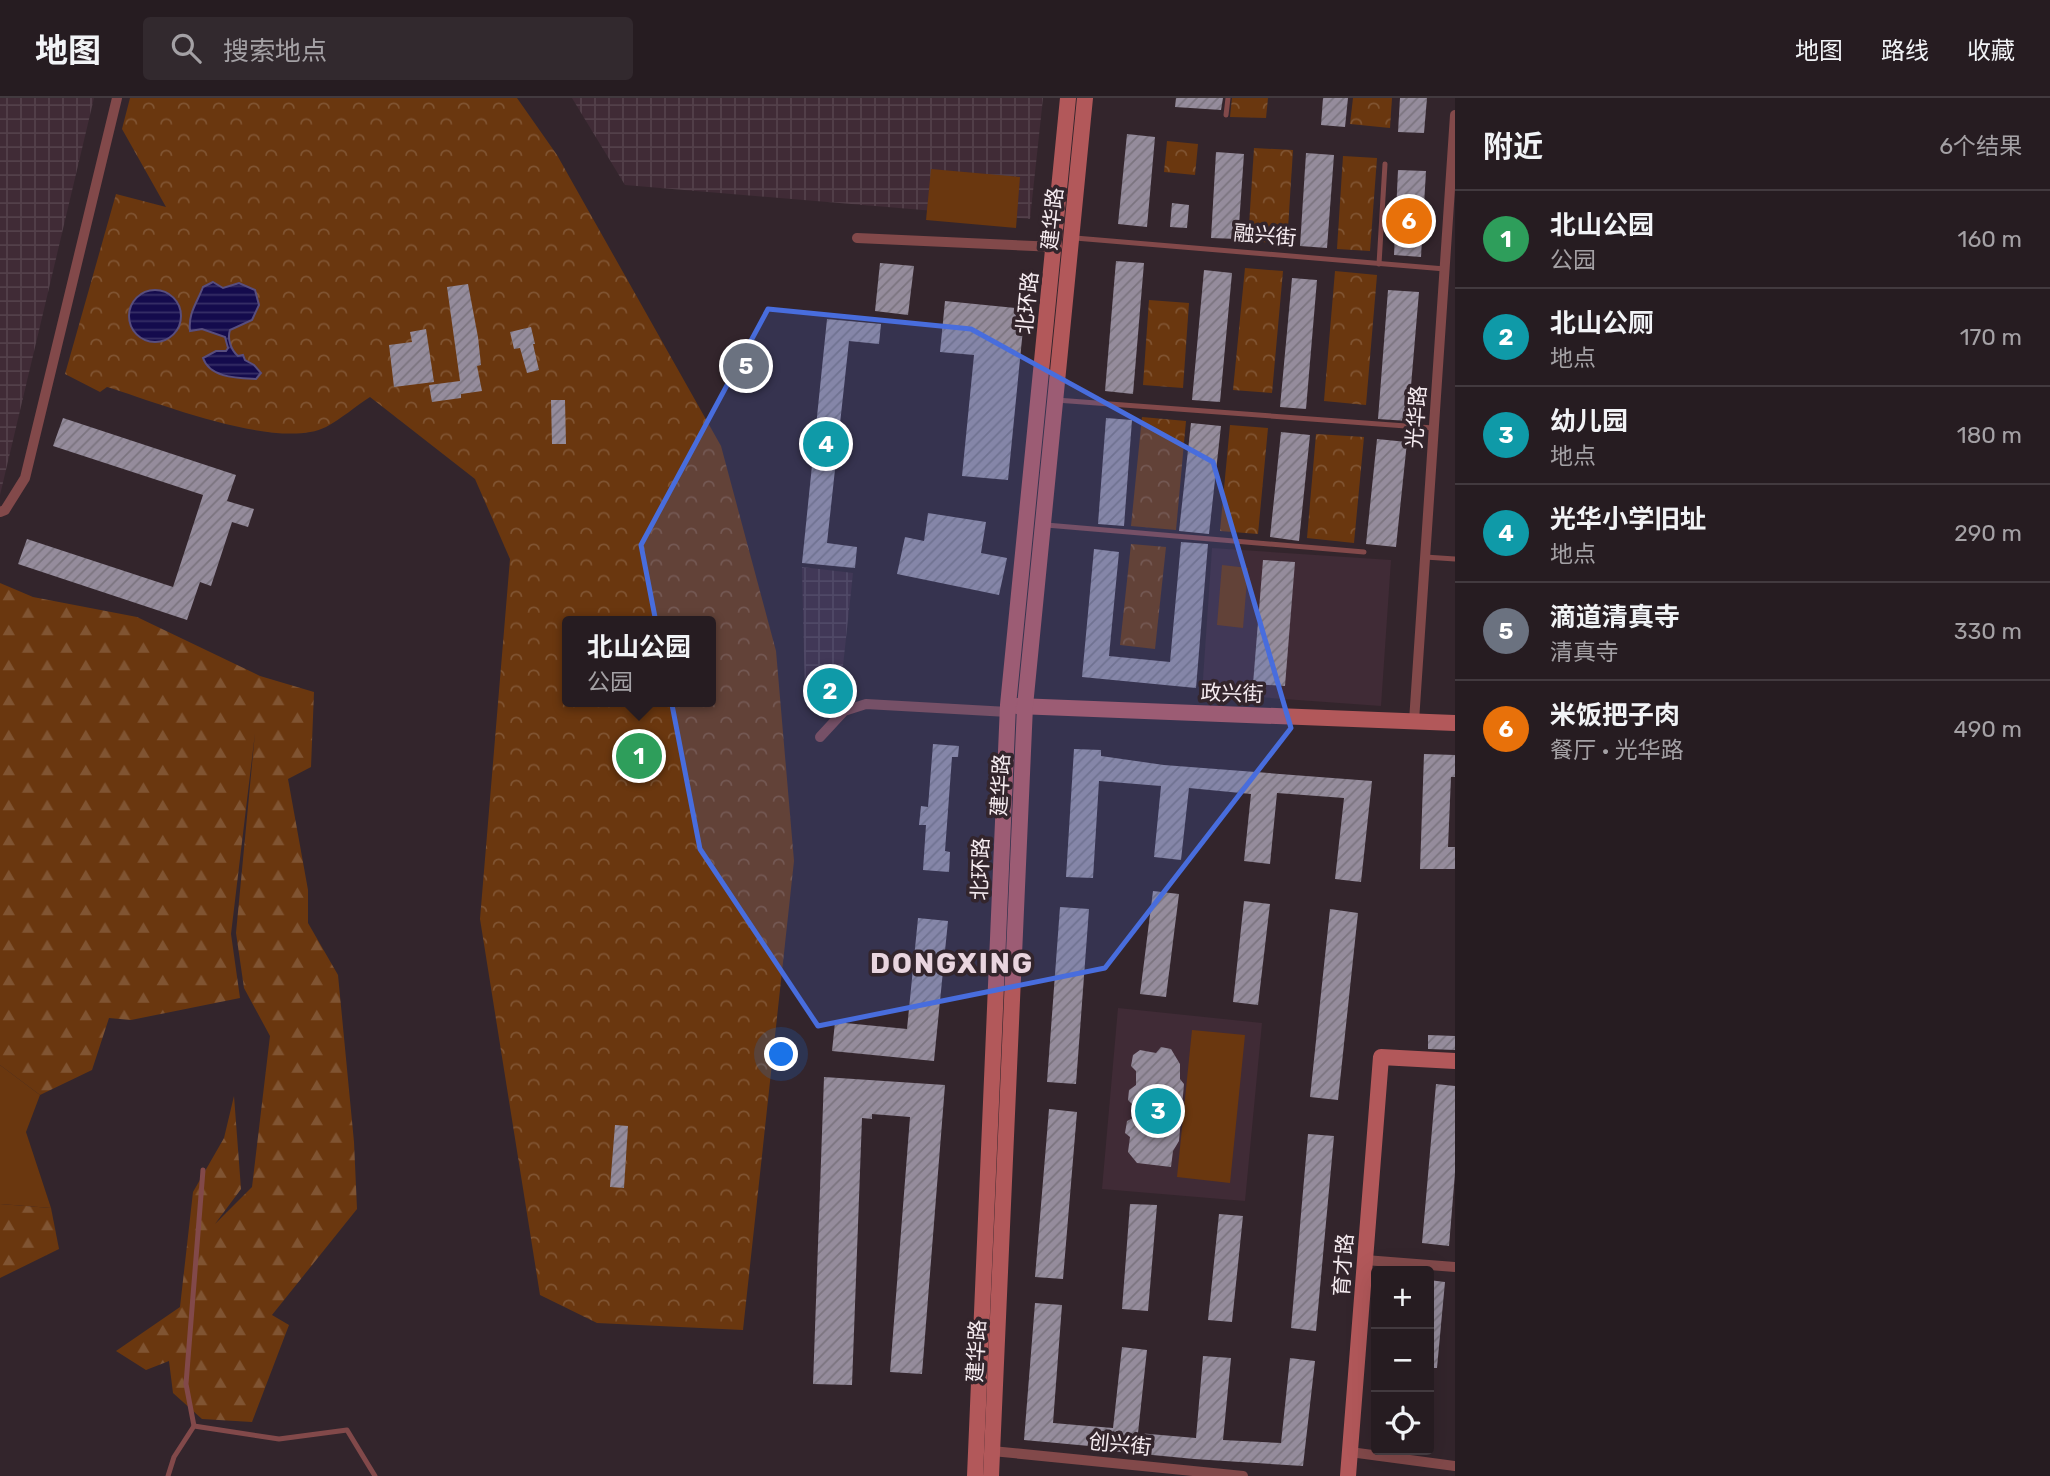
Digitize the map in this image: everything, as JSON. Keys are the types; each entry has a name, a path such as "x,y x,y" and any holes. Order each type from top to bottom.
{"street":[{"path":"0,512 5,510 25,478 117,98"},
{"name":"北环路","path":"975,1476 1014,708 1047,400 1054,247 1068,98"},
{"name":"建华路","path":"991,1476 1014,708 1043,525 1047,400 1071,242 1085,98"},
{"name":"光华路","path":"1413,722 1434,428 1450,269 1455,115"},
{"path":"857,238 1054,247 1071,242"},
{"path":"820,737 844,712 866,704 1014,708"},
{"name":"政兴街","path":"1014,708 1455,723"},
{"name":"育才路","path":"1348,1476 1381,1057 1455,1061"},
{"path":"1365,1260 1455,1267"},
{"name":"创兴街","path":"992,1451 1244,1476"},
{"path":"1350,1452 1455,1466"}],"lane":[{"path":"1226,115 1228,98"},
{"path":"1379,264 1385,164"},
{"name":"融兴街","path":"1071,242 1450,269"},
{"path":"1047,400 1434,428"},
{"path":"1043,525 1364,552"},
{"path":"1425,557 1455,559"},
{"path":"168,1476 174,1457 194,1426 186,1384 203,1170"},
{"path":"194,1426 279,1439 346,1430 375,1476"}],"highlighted area":[{"path":"768,309 971,329 1213,462 1291,728 1105,968 818,1026 700,849 641,545"}],"shaded area":[{"path":"0,98 94,98 0,495"},
{"path":"572,98 1043,98 1030,219 625,185"},
{"path":"213,282 223,288 239,283 255,290 259,305 252,320 230,330 229,337 236,354 243,355 245,360 261,373 256,379 225,376 212,370 203,358 216,351 226,351 228,348 225,337 202,329 190,331 192,313 203,287"},
{"path":"155,290 165,292 173,298 179,306 179,326 173,334 165,340 155,342 145,340 137,334 131,326 129,316 131,306 137,298 145,292"},
{"path":"1212,548 1391,560 1381,706 1202,693"},
{"path":"802,567 853,573 842,675 821,674 818,699 805,698"},
{"path":"1118,1008 1262,1023 1245,1201 1102,1189"}],"green space":[{"path":"130,98 517,98 557,155 721,446 776,651 794,861 743,1330 597,1323 540,1295 480,919 510,559 475,479 370,397 326,427 305,433 279,433 218,422 107,387 100,392 65,374 116,194 166,207 122,129"},
{"path":"1232,98 1268,98 1266,118 1230,117"},
{"path":"1353,98 1392,98 1390,128 1350,124"},
{"path":"1167,141 1198,144 1195,175 1164,172"},
{"path":"1254,148 1293,150 1287,244 1248,241"},
{"path":"1343,156 1377,158 1370,251 1337,249"},
{"path":"931,169 1020,177 1016,228 926,220"},
{"path":"1245,268 1283,271 1272,393 1233,390"},
{"path":"1335,271 1377,275 1366,405 1324,401"},
{"path":"1149,300 1189,303 1183,388 1143,385"},
{"path":"1142,417 1186,421 1176,530 1131,526"},
{"path":"1230,425 1268,428 1258,534 1220,531"},
{"path":"1316,434 1364,437 1354,543 1307,538"},
{"path":"1131,544 1166,547 1155,649 1120,645"},
{"path":"1222,565 1248,568 1243,628 1217,625"},
{"path":"0,583 33,597 137,617 260,676 314,692 311,767 288,779 308,890 308,923 338,975 354,1142 357,1209 272,1315 289,1325 252,1422 202,1419 173,1393 169,1361 146,1370 116,1351 180,1307 193,1192 224,1138 234,1096 241,1189 215,1224 252,1187 270,1036 244,988 236,933 255,733 231,934 240,998 131,1020 109,1018 92,1070 40,1095 0,1065"},
{"path":"1192,1030 1245,1035 1230,1183 1177,1177"},
{"path":"0,1065 40,1095 26,1132 51,1208 0,1204"},
{"path":"0,1204 51,1208 59,1249 0,1278"}],"building":[{"path":"1176,98 1223,98 1221,110 1175,107"},
{"path":"1323,98 1348,98 1345,127 1321,125"},
{"path":"1400,98 1427,98 1424,133 1398,132"},
{"path":"1127,134 1155,137 1147,227 1118,224"},
{"path":"1216,152 1244,154 1238,239 1211,238"},
{"path":"1306,153 1334,155 1327,248 1300,246"},
{"path":"1398,170 1426,171 1421,257 1394,255"},
{"path":"1172,203 1189,205 1187,228 1170,227"},
{"path":"1116,261 1144,263 1133,394 1105,391"},
{"path":"880,263 914,266 908,315 875,311"},
{"path":"1204,270 1232,273 1220,402 1192,400"},
{"path":"1292,278 1317,280 1306,409 1280,407"},
{"path":"468,284 478,337 481,365 477,366 482,391 461,394 461,398 432,402 429,385 460,381 447,287"},
{"path":"1388,290 1419,292 1408,421 1378,419"},
{"path":"945,301 1025,309 1008,480 962,476 974,355 940,352"},
{"path":"827,319 881,324 879,344 849,341 827,543 857,547 855,568 802,563"},
{"path":"531,327 539,370 527,373 520,348 514,349 510,332"},
{"path":"426,329 434,382 394,387 389,345 412,342 410,332"},
{"path":"551,400 565,400 566,444 552,444"},
{"path":"63,418 236,475 227,501 254,509 248,527 232,522 211,586 200,582 187,620 18,564 27,539 173,587 203,495 53,446"},
{"path":"1106,418 1132,420 1124,526 1098,524"},
{"path":"1191,423 1221,426 1209,534 1179,531"},
{"path":"1281,432 1310,435 1299,541 1270,537"},
{"path":"1377,439 1407,442 1396,547 1366,544"},
{"path":"928,513 986,522 981,553 1007,558 999,595 897,574 905,537 924,541"},
{"path":"1181,542 1208,544 1196,688 1082,677 1094,549 1119,552 1109,656 1170,662"},
{"path":"1263,560 1295,562 1285,686 1253,684"},
{"path":"822,678 839,679 838,704 821,703"},
{"path":"933,744 959,746 958,757 952,757 945,851 950,852 949,872 923,870 926,825 919,825 921,806 928,807"},
{"path":"1074,749 1101,750 1101,756 1164,765 1372,781 1361,882 1335,879 1344,798 1277,793 1270,864 1244,861 1251,794 1189,788 1181,860 1154,857 1161,786 1099,781 1093,878 1066,877"},
{"path":"1424,754 1455,755 1455,777 1451,777 1448,847 1455,847 1455,869 1420,869"},
{"path":"1153,891 1179,894 1166,997 1140,994"},
{"path":"1244,901 1270,904 1258,1005 1233,1002"},
{"path":"1060,907 1089,909 1076,1084 1047,1082"},
{"path":"1330,909 1358,913 1338,1100 1310,1097"},
{"path":"918,918 948,921 934,1061 832,1051 835,1022 907,1029"},
{"path":"1428,1035 1455,1036 1455,1050 1428,1049"},
{"path":"1161,1047 1171,1049 1180,1064 1180,1079 1184,1084 1179,1141 1173,1151 1171,1167 1137,1163 1128,1152 1130,1137 1125,1133 1127,1121 1133,1118 1133,1105 1128,1100 1129,1090 1136,1085 1136,1071 1131,1066 1133,1055 1140,1050 1156,1053"},
{"path":"824,1077 945,1085 922,1374 890,1372 910,1117 872,1114 872,1119 862,1118 852,1385 813,1384"},
{"path":"1436,1084 1455,1086 1455,1173 1449,1246 1422,1243"},
{"path":"1049,1109 1077,1112 1063,1279 1035,1277"},
{"path":"615,1125 628,1126 624,1188 610,1187"},
{"path":"1308,1134 1334,1136 1316,1331 1291,1328"},
{"path":"1130,1204 1157,1205 1148,1311 1122,1309"},
{"path":"1219,1214 1243,1216 1232,1322 1208,1320"},
{"path":"1434,1281 1445,1282 1437,1368 1434,1368"},
{"path":"1035,1303 1062,1305 1053,1423 1113,1428 1122,1347 1147,1350 1138,1433 1196,1438 1203,1356 1231,1358 1223,1440 1281,1443 1290,1358 1315,1361 1303,1466 1194,1459 1024,1440"}],"place":[{"name":"米饭把子肉","path":"1409,221"},
{"name":"滴道清真寺","path":"746,366"},
{"name":"光华小学旧址","path":"826,444"},
{"name":"北山公厕","path":"830,691"},
{"name":"北山公园","path":"639,756"},
{"name":"幼儿园","path":"1158,1111"}],"district":[{"name":"DONGXING","path":"952,963"}]}
